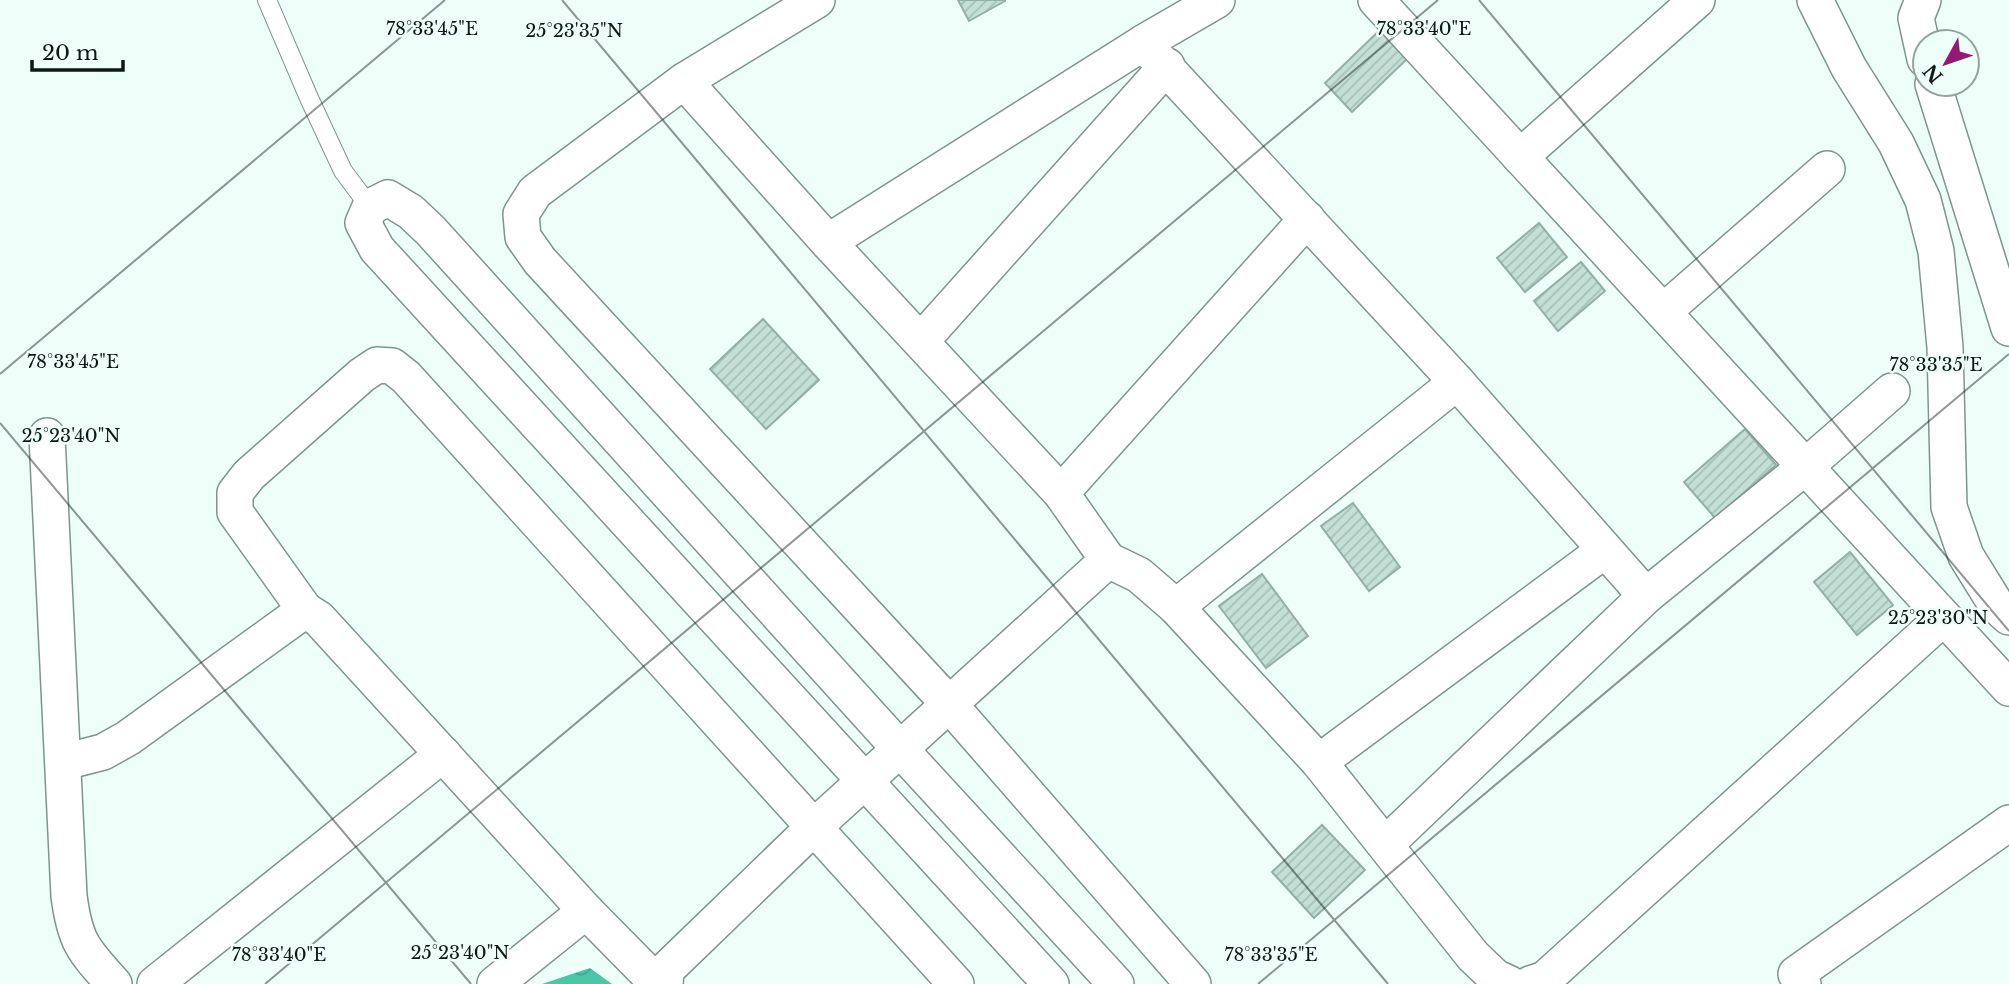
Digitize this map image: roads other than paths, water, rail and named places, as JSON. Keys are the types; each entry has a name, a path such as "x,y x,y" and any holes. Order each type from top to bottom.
{"street":[{"path":"817,0 684,81 535,192 522,214 523,237 540,261 949,704 1193,984"},
{"path":"921,341 1155,54 1217,0"},
{"path":"1520,157 1696,0"},
{"path":"1815,0 1849,68 1896,143 1923,200 1936,251 1945,347 1949,507 1966,556 1997,606 2009,617"},
{"path":"1918,28 1916,18 1923,0"},
{"path":"1387,4 1520,157 2009,688"},
{"path":"828,242 1155,54"},
{"path":"1155,54 1457,383 1646,596"},
{"path":"684,81 828,242 1061,494 1108,560 1139,575 1176,607 1319,762 1474,956 1495,978 1510,984"},
{"path":"1939,98 1997,244 2009,328"},
{"path":"1663,312 1827,169"},
{"path":"1051,984 377,249 363,223 370,207 388,198 411,212 431,230 1116,984"},
{"path":"1061,494 1307,219"},
{"path":"658,984 586,911 319,619 304,610 235,512 235,493 249,475 362,375 377,365 392,366 406,377 956,984"},
{"path":"1176,607 1457,383"},
{"path":"1386,844 1646,596 1805,467 1892,391"},
{"path":"47,436 69,896 73,925 81,945 114,984"},
{"path":"1319,762 1605,550"},
{"path":"665,984 666,970 814,827 1108,560"},
{"path":"64,762 103,752 128,738 304,610"},
{"path":"1530,984 1545,979 1943,618"},
{"path":"155,984 443,754"},
{"path":"1803,984 1796,974 2009,823"},
{"path":"495,984 586,911"}],"lane":[{"path":"267,0 343,171 370,207"}],"water":[{"path":"590,968 612,984 542,984"}]}
